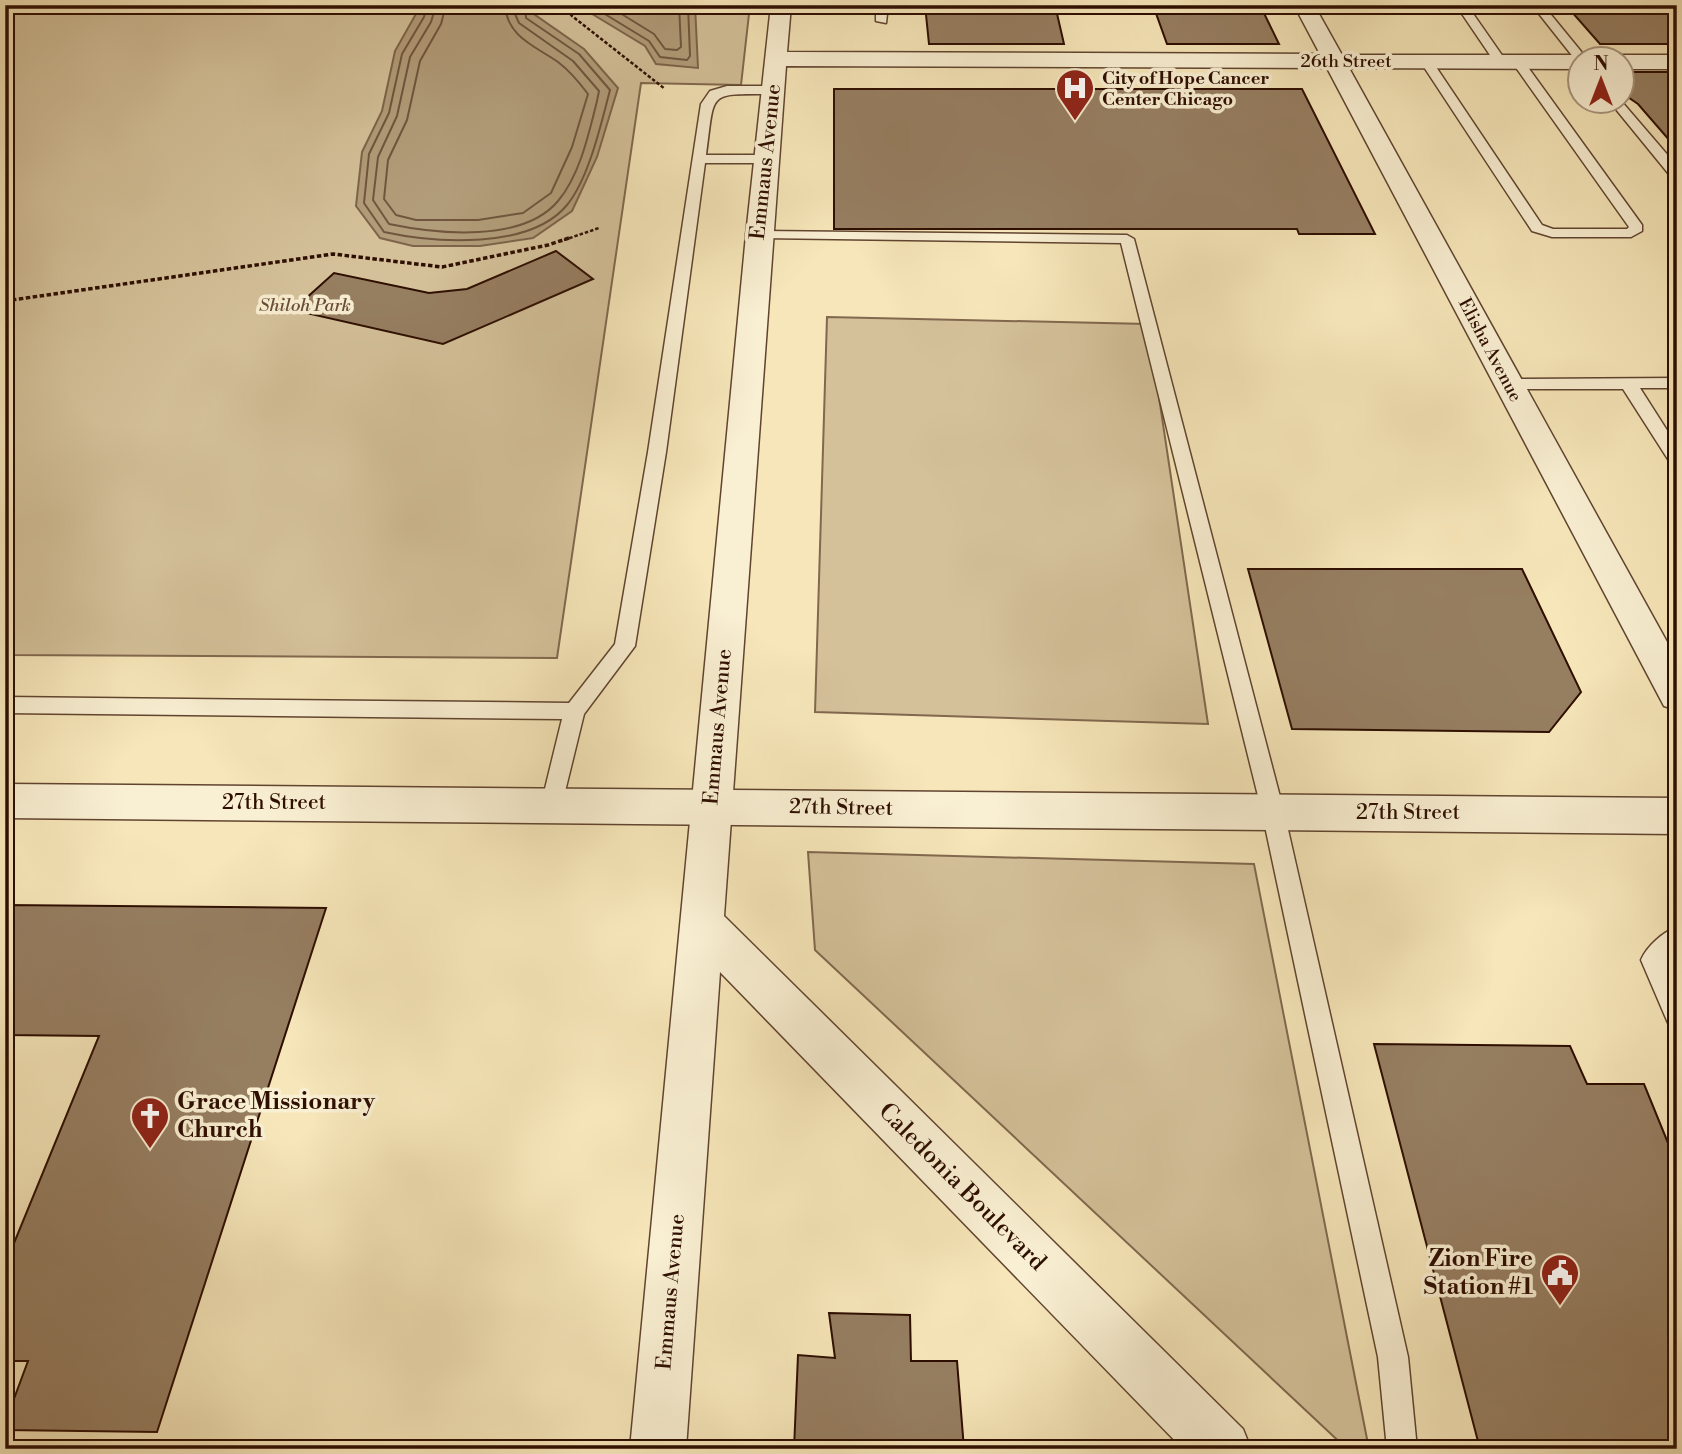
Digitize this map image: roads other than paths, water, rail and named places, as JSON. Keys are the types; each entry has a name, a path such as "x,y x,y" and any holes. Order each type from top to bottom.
{"street":[{"name":"Emmaus Avenue","path":"658,1449 759,235 781,5"},
{"name":"Elisha Avenue","path":"1304,5 1677,695"},
{"name":"26th Street","path":"775,75 1334,61 1566,61"},
{"path":"1636,62 1677,62"},
{"name":"27th Street","path":"5,801 1677,816"},
{"name":"Caledonia Boulevard","path":"702,924 1223,1449"}],"lane":[{"path":"882,5 882,22"},
{"path":"1426,61 1537,228 1552,233 1631,233 1637,228 1509,62 1461,5"},
{"path":"1537,5 1569,46"},
{"path":"552,805 574,711 625,646 657,452 707,104 714,94 775,75"},
{"path":"1628,116 1677,175"},
{"path":"699,159 766,159"},
{"path":"759,235 1127,239 1273,812 1393,1357 1402,1449"},
{"path":"1628,383 1677,460"},
{"path":"1508,384 1677,383"},
{"path":"5,705 574,711"},
{"path":"1677,938 1653,960 1677,1014"}],"water":[{"path":"421,5 533,5 531,12 584,49 618,88 597,157 572,211 533,238 480,246 413,246 380,238 356,206 362,152 382,111 395,51"},
{"path":"695,5 698,68 656,64 645,46 579,6"}],"place":[{"name":"City of Hope Cancer Center Chicago","path":"1075,122"},
{"name":"Grace Missionary Church","path":"150,1150"},
{"name":"Zion Fire Station #1","path":"1560,1307"}],"park label":[{"name":"Shiloh Park","path":"305,305"}]}
